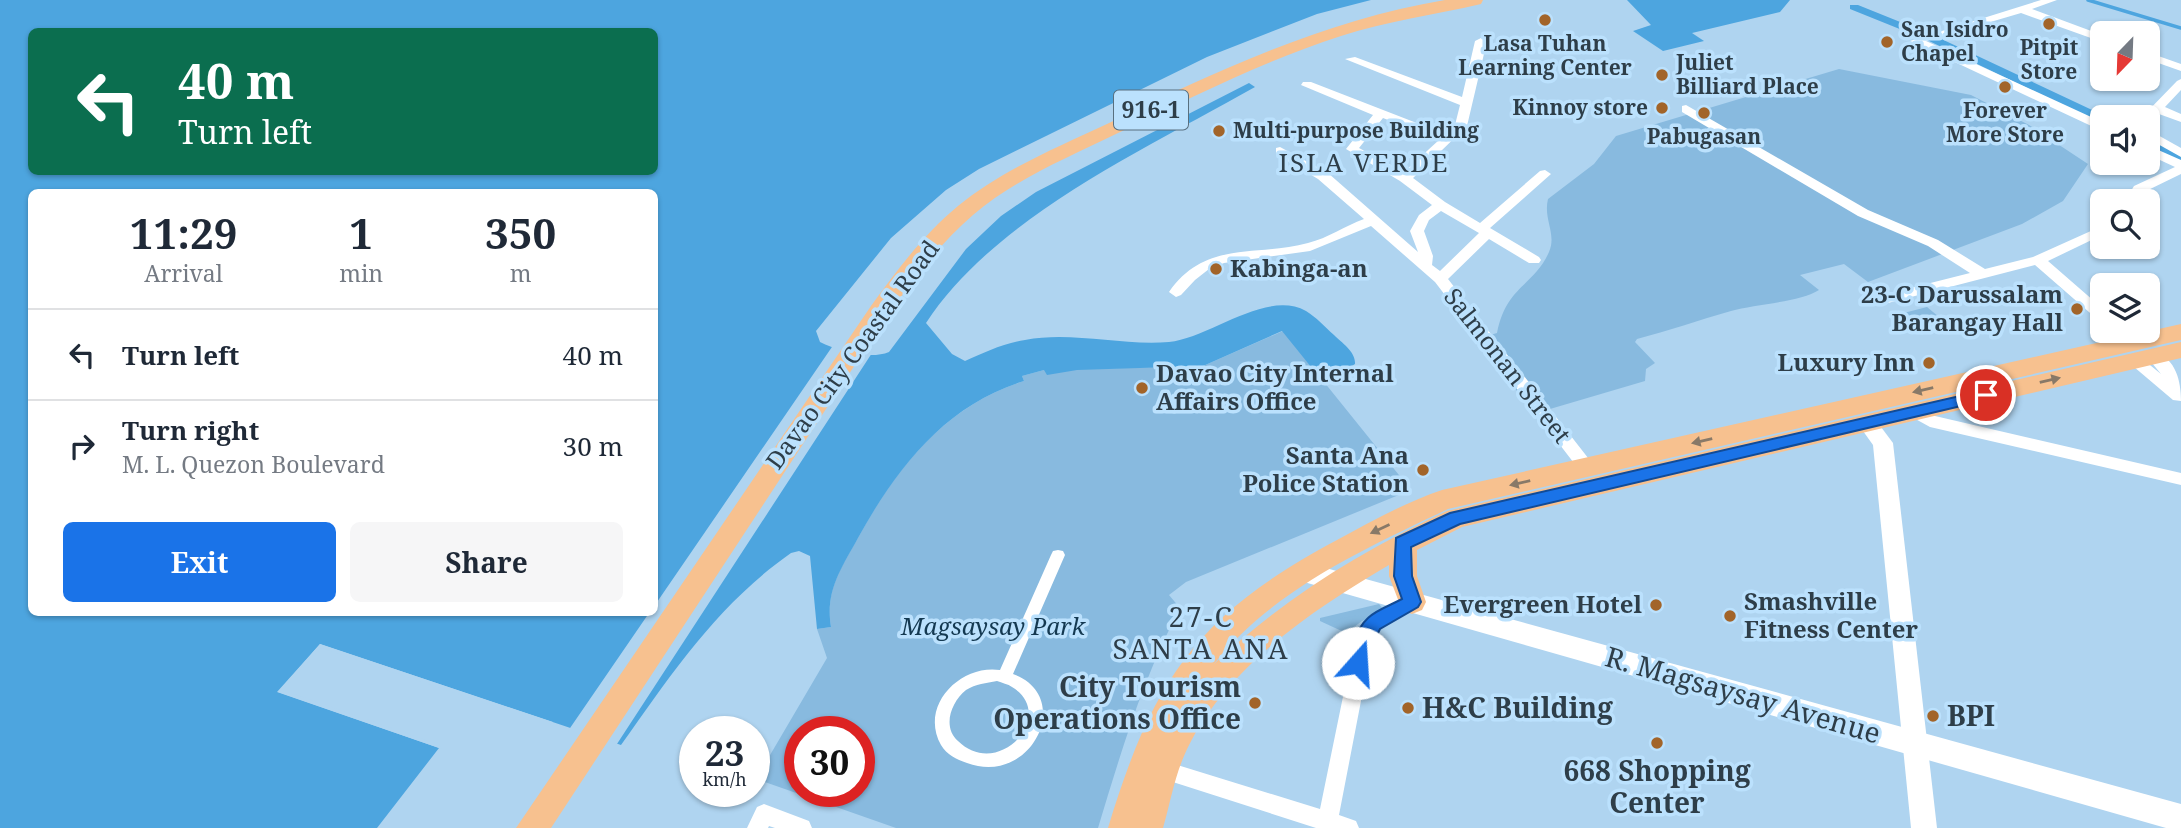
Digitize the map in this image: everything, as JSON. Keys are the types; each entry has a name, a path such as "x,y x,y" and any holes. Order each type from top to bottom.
{"main road":[{"name":"Davao City Coastal Road","path":"532,828 857,342 913,265 946,228 983,197 1024,171 1294,44 1360,23 1475,0"},
{"path":"1124,828 1153,767 1173,746 1191,714 1230,666 1296,612 1403,543 1449,509 1868,424 2135,348 2181,332"},
{"path":"1147,828 1153,767 1163,715 1205,652 1252,606 1361,538 1586,467 2135,348 2181,350"},
{"path":"1403,543 1403,576 1412,602"},
{"name":"R. Magsaysay Avenue","path":"1304,572 2181,818"}],"street":[{"path":"2052,0 1916,41 2090,121"},
{"path":"2024,10 2090,35"},
{"path":"1405,178 1461,126 1481,41"},
{"path":"1351,59 1466,103"},
{"path":"2160,60 2181,68"},
{"path":"2160,107 2181,83"},
{"path":"1307,85 1447,139"},
{"path":"1686,109 1863,213 1933,243 1981,274"},
{"path":"2160,110 2181,118"},
{"path":"1379,115 1352,149 1405,178 1440,205 1534,260"},
{"path":"2160,141 2181,153"},
{"name":"Salmonan Street","path":"1280,150 1323,176 1440,279 1586,467"},
{"path":"2160,156 2181,167"},
{"path":"2139,189 2181,167"},
{"path":"1440,279 1484,231 1545,174"},
{"path":"1426,267 1426,256 1417,231 1424,218 1440,205"},
{"path":"1176,292 1193,271 1219,258 1312,246 1371,221"},
{"path":"1884,299 2038,260 2090,236"},
{"path":"2038,260 2090,306"},
{"path":"2135,348 2166,367 2180,400"},
{"path":"1916,412 1930,421 2181,479"},
{"path":"1868,424 1883,443 1924,828"},
{"path":"1004,677 1058,555"},
{"path":"1327,825 1363,643 1374,624 1412,602"},
{"path":"983,676 1004,677 1019,684 1031,696 1036,711 1034,731 1020,749 1003,758 985,761 967,757 952,747 943,732 942,716 946,700 969,680 983,676"},
{"path":"1153,767 1327,825 1349,828"},
{"path":"761,821 802,828"}],"green space":[{"path":"1839,69 1971,95 2029,125 2088,164 2063,201 2022,224 1868,282 1844,264 1800,275 1819,290 1801,297 1731,311 1637,339 1635,342 1655,363 1646,369 1645,381 1533,414 1480,338 1497,333 1507,305 1536,272 1549,252 1552,239 1547,213 1548,199 1594,164 1616,136"},
{"path":"1927,307 1945,322 1914,330 1896,315"},
{"name":"Magsaysay Park","path":"1283,331 1411,490 1186,582 1169,595 1180,608 1144,688 1098,828 896,828 836,807 875,807 875,716 793,716 827,658 817,629 831,627 832,590 841,569 889,486 926,442 971,406 1024,381 1022,376 1044,370 1203,366"},
{"path":"1379,604 1385,611 1362,621 1346,633 1320,621 1320,618"},
{"name":"Magsaysay Park","path":"784,731 784,789 770,784 770,755"}],"shaded area":[{"path":"0,0 1371,0 1317,14 1207,57 979,169 946,190 891,238 816,331 820,342 845,351 864,355 889,352 966,249 1001,216 1036,192 1249,83 1255,87 1121,161 1032,218 992,250 956,285 926,323 952,354 965,361 1009,343 1043,338 1169,342 1185,339 1256,310 1290,306 1313,316 1351,352 1355,364 1324,383 1282,331 1203,366 1077,370 1047,375 1044,370 1022,376 1024,381 970,406 947,423 906,464 873,512 840,570 830,602 831,627 817,629 810,556 799,551 791,553 741,594 719,617 678,666 621,745 320,644 278,692 439,748 377,828 0,828"},
{"path":"1627,0 1790,0 1780,12 1692,33 1704,41 1663,51 1633,31 1651,25"}],"pier":[{"path":"834,344 872,353 615,747 568,731 647,616 658,616 658,601"},
{"path":"320,644 553,722 550,725 321,648 283,690 440,745 442,749 277,692"}],"waterway":[{"path":"2088,0 2181,28"},
{"path":"1854,7 1931,38 2090,113"},
{"path":"2160,148 2181,158"}],"place":[{"name":"Lasa Tuhan Learning Center","path":"1545,20"},
{"name":"Pitpit Store","path":"2049,24"},
{"name":"San Isidro Chapel","path":"1887,42"},
{"name":"Juliet Billiard Place","path":"1662,75"},
{"name":"Forever More Store","path":"2005,87"},
{"name":"Kinnoy store","path":"1662,108"},
{"name":"Pabugasan","path":"1704,113"},
{"name":"Multi-purpose Building","path":"1219,131"},
{"name":"Kabinga-an","path":"1216,269"},
{"name":"23-C Darussalam Barangay Hall","path":"2077,309"},
{"name":"Luxury Inn","path":"1929,363"},
{"name":"Davao City Internal Affairs Office","path":"1142,388"},
{"name":"Santa Ana Police Station","path":"1423,470"},
{"name":"Evergreen Hotel","path":"1656,605"},
{"name":"Smashville Fitness Center","path":"1730,616"},
{"name":"City Tourism Operations Office","path":"1255,703"},
{"name":"H&C Building","path":"1408,708"},
{"name":"BPI","path":"1933,716"},
{"name":"668 Shopping Center","path":"1657,743"}],"district":[{"name":"ISLA VERDE","path":"1364,163"},
{"name":"27-C SANTA ANA","path":"1201,633"}],"route":[{"path":"1358,663 1363,643 1374,624 1412,602 1403,576 1403,543 1456,518 1986,395"}]}
